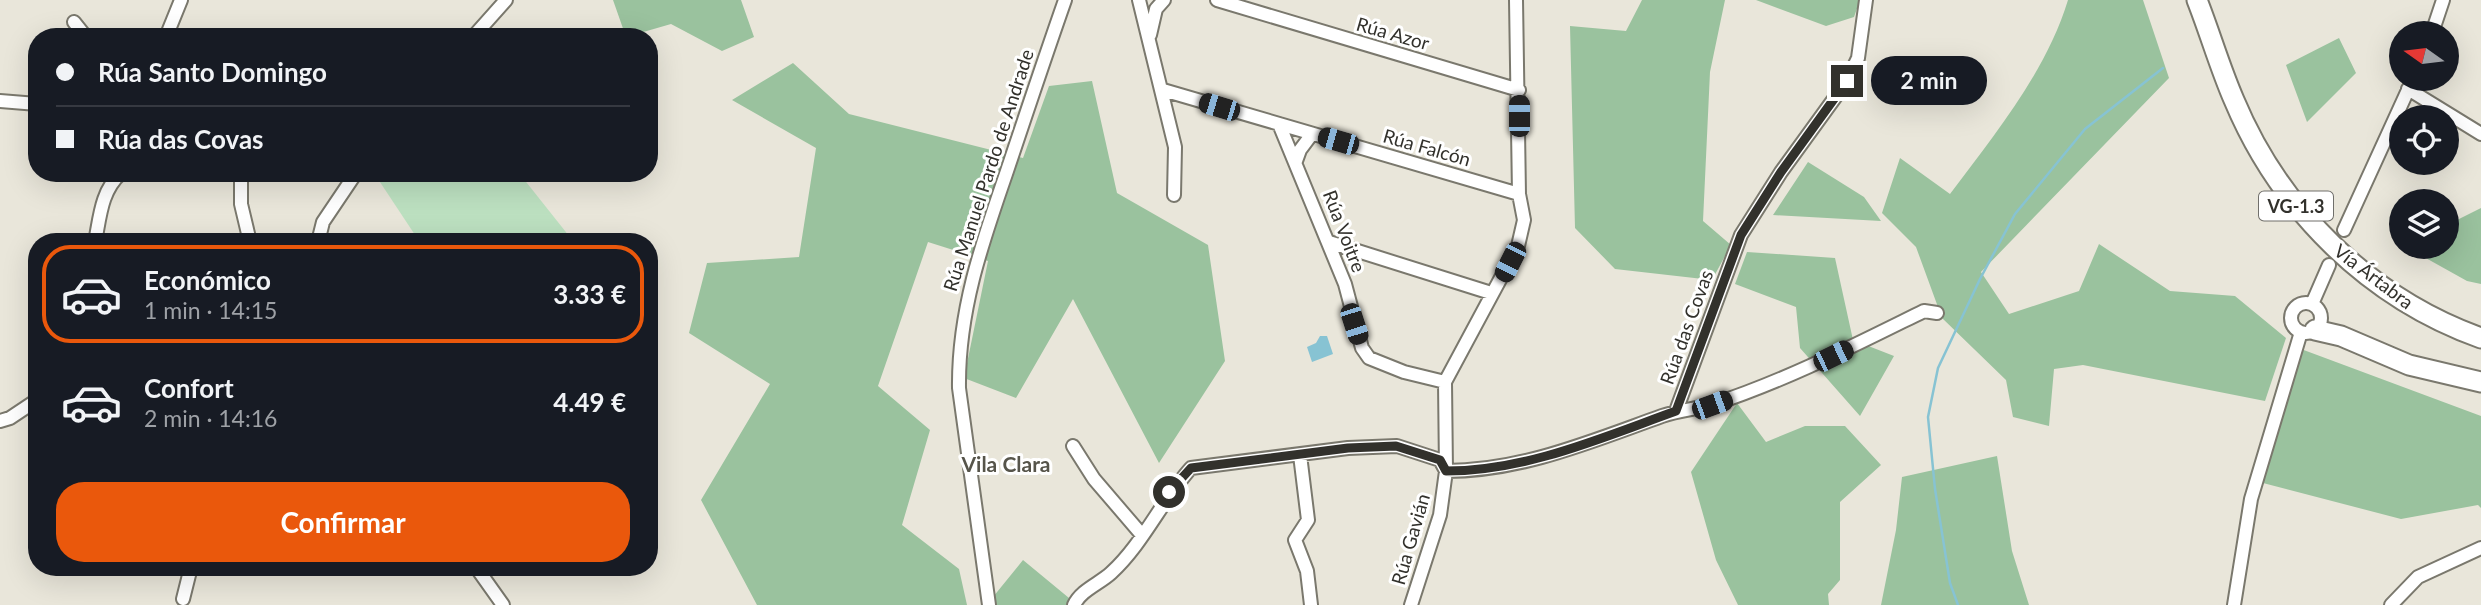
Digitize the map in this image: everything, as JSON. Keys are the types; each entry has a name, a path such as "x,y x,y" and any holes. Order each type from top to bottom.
{"highway":[{"name":"Vía Ártabra","path":"2197,0 2234,102 2263,159 2294,204 2344,257 2376,283 2422,312 2481,338"},
{"path":"2308,331 2341,336 2410,365 2481,382"}],"street":[{"path":"170,28 181,0"},
{"path":"481,28 506,0"},
{"name":"Rúa Manuel Pardo de Andrade","path":"989,605 959,388 958,352 965,303 978,255 1065,0"},
{"path":"1163,0 1152,3 1141,0 1175,147 1174,195"},
{"path":"1150,42 1150,24 1163,0"},
{"name":"Rúa Azor","path":"1217,0 1520,90"},
{"name":"Rúa Azor","path":"1231,0 1256,12"},
{"name":"Rúa Gavián","path":"1411,605 1440,515 1446,471 1445,382 1490,293 1518,246 1524,220 1519,194 1520,90 1516,0"},
{"name":"Rúa das Covas","path":"1676,411 1741,235 1781,172 1847,81 1858,58 1866,0"},
{"path":"2436,21 2443,0"},
{"path":"74,22 79,28"},
{"name":"Rúa Falcón","path":"1163,90 1519,194"},
{"path":"2344,230 2408,91"},
{"path":"2421,91 2481,134"},
{"path":"0,101 28,103"},
{"name":"Rúa Voitre","path":"1279,124 1345,284 1362,348 1369,358 1404,372 1445,382"},
{"path":"1296,161 1300,150 1312,134"},
{"path":"97,233 103,202 113,182"},
{"path":"241,182 241,204 248,233"},
{"path":"320,233 323,222 350,182"},
{"path":"1329,242 1490,293"},
{"path":"2312,304 2329,265"},
{"path":"2234,605 2251,499 2308,331 2321,316 2312,304"},
{"path":"2308,331 2294,326 2292,313 2298,305 2312,304"},
{"path":"1074,605 1077,598 1112,572 1142,535 1169,492 1191,468 1348,448 1396,446 1440,460 1446,471 1477,471 1549,456 1676,411 1712,405 1799,372 1924,311 1937,313"},
{"path":"0,421 28,406"},
{"path":"1073,446 1094,479 1142,535"},
{"path":"1300,455 1308,520 1294,540 1307,570 1311,605"},
{"path":"2391,605 2418,577 2481,548"},
{"path":"183,599 189,576"},
{"path":"482,576 503,605"}],"green space":[{"path":"613,0 741,0 754,37 722,51 671,24 657,28 623,28"},
{"path":"1642,0 1725,0 1710,72 1703,221 1731,245 1712,280 1615,269 1575,228 1570,26 1626,31"},
{"path":"1756,0 1860,0 1854,17 1826,26"},
{"path":"2068,0 2143,0 2169,78 1981,272 2009,314 2079,291 2099,244 2170,291 2235,296 2286,338 2265,401 2083,365 2054,369 2049,426 2013,417 2006,380 1942,318 1916,247 1882,213 1900,158 1950,194 2018,102 2047,52"},
{"path":"2339,38 2356,73 2307,122 2286,65"},
{"path":"793,63 849,114 1023,158 1049,86 1092,81 1117,193 1208,245 1225,361 1159,463 1073,299 1016,398 964,378 988,261 928,242 878,386 930,430 902,525 959,569 967,605 757,605 701,500 770,384 689,333 707,263 799,257 816,148 732,100"},
{"path":"1808,162 1864,197 1881,221 1773,215"},
{"path":"380,182 526,182 567,233 414,233"},
{"path":"2481,208 2481,284 2467,281 2428,259 2459,259 2459,219"},
{"path":"1747,252 1835,258 1853,340 1894,356 1860,416 1800,348 1796,307 1735,284"},
{"path":"2301,349 2481,416 2481,508 2478,505 2401,519 2263,483"},
{"path":"1737,403 1766,442 1805,426 1845,426 1881,465 1840,502 1840,580 1828,594 1829,605 1738,605 1716,560 1691,472"},
{"path":"1997,456 2012,551 2029,605 1881,605 1896,530 1902,477"},
{"path":"1023,560 1069,598 1066,605 994,605 993,597"}],"water":[{"path":"1320,336 1327,336 1333,354 1312,362 1307,347 1316,343"}],"waterway":[{"path":"1958,605 1950,583 1935,489 1928,417 1938,368 1980,279 2015,214 2085,129 2163,68"}],"district":[{"name":"Vila Clara","path":"1006,463"}],"route":[{"path":"1169,492 1191,468 1348,448 1396,446 1440,460 1446,471 1477,471 1549,456 1676,411 1741,235 1781,172 1847,81"}]}
